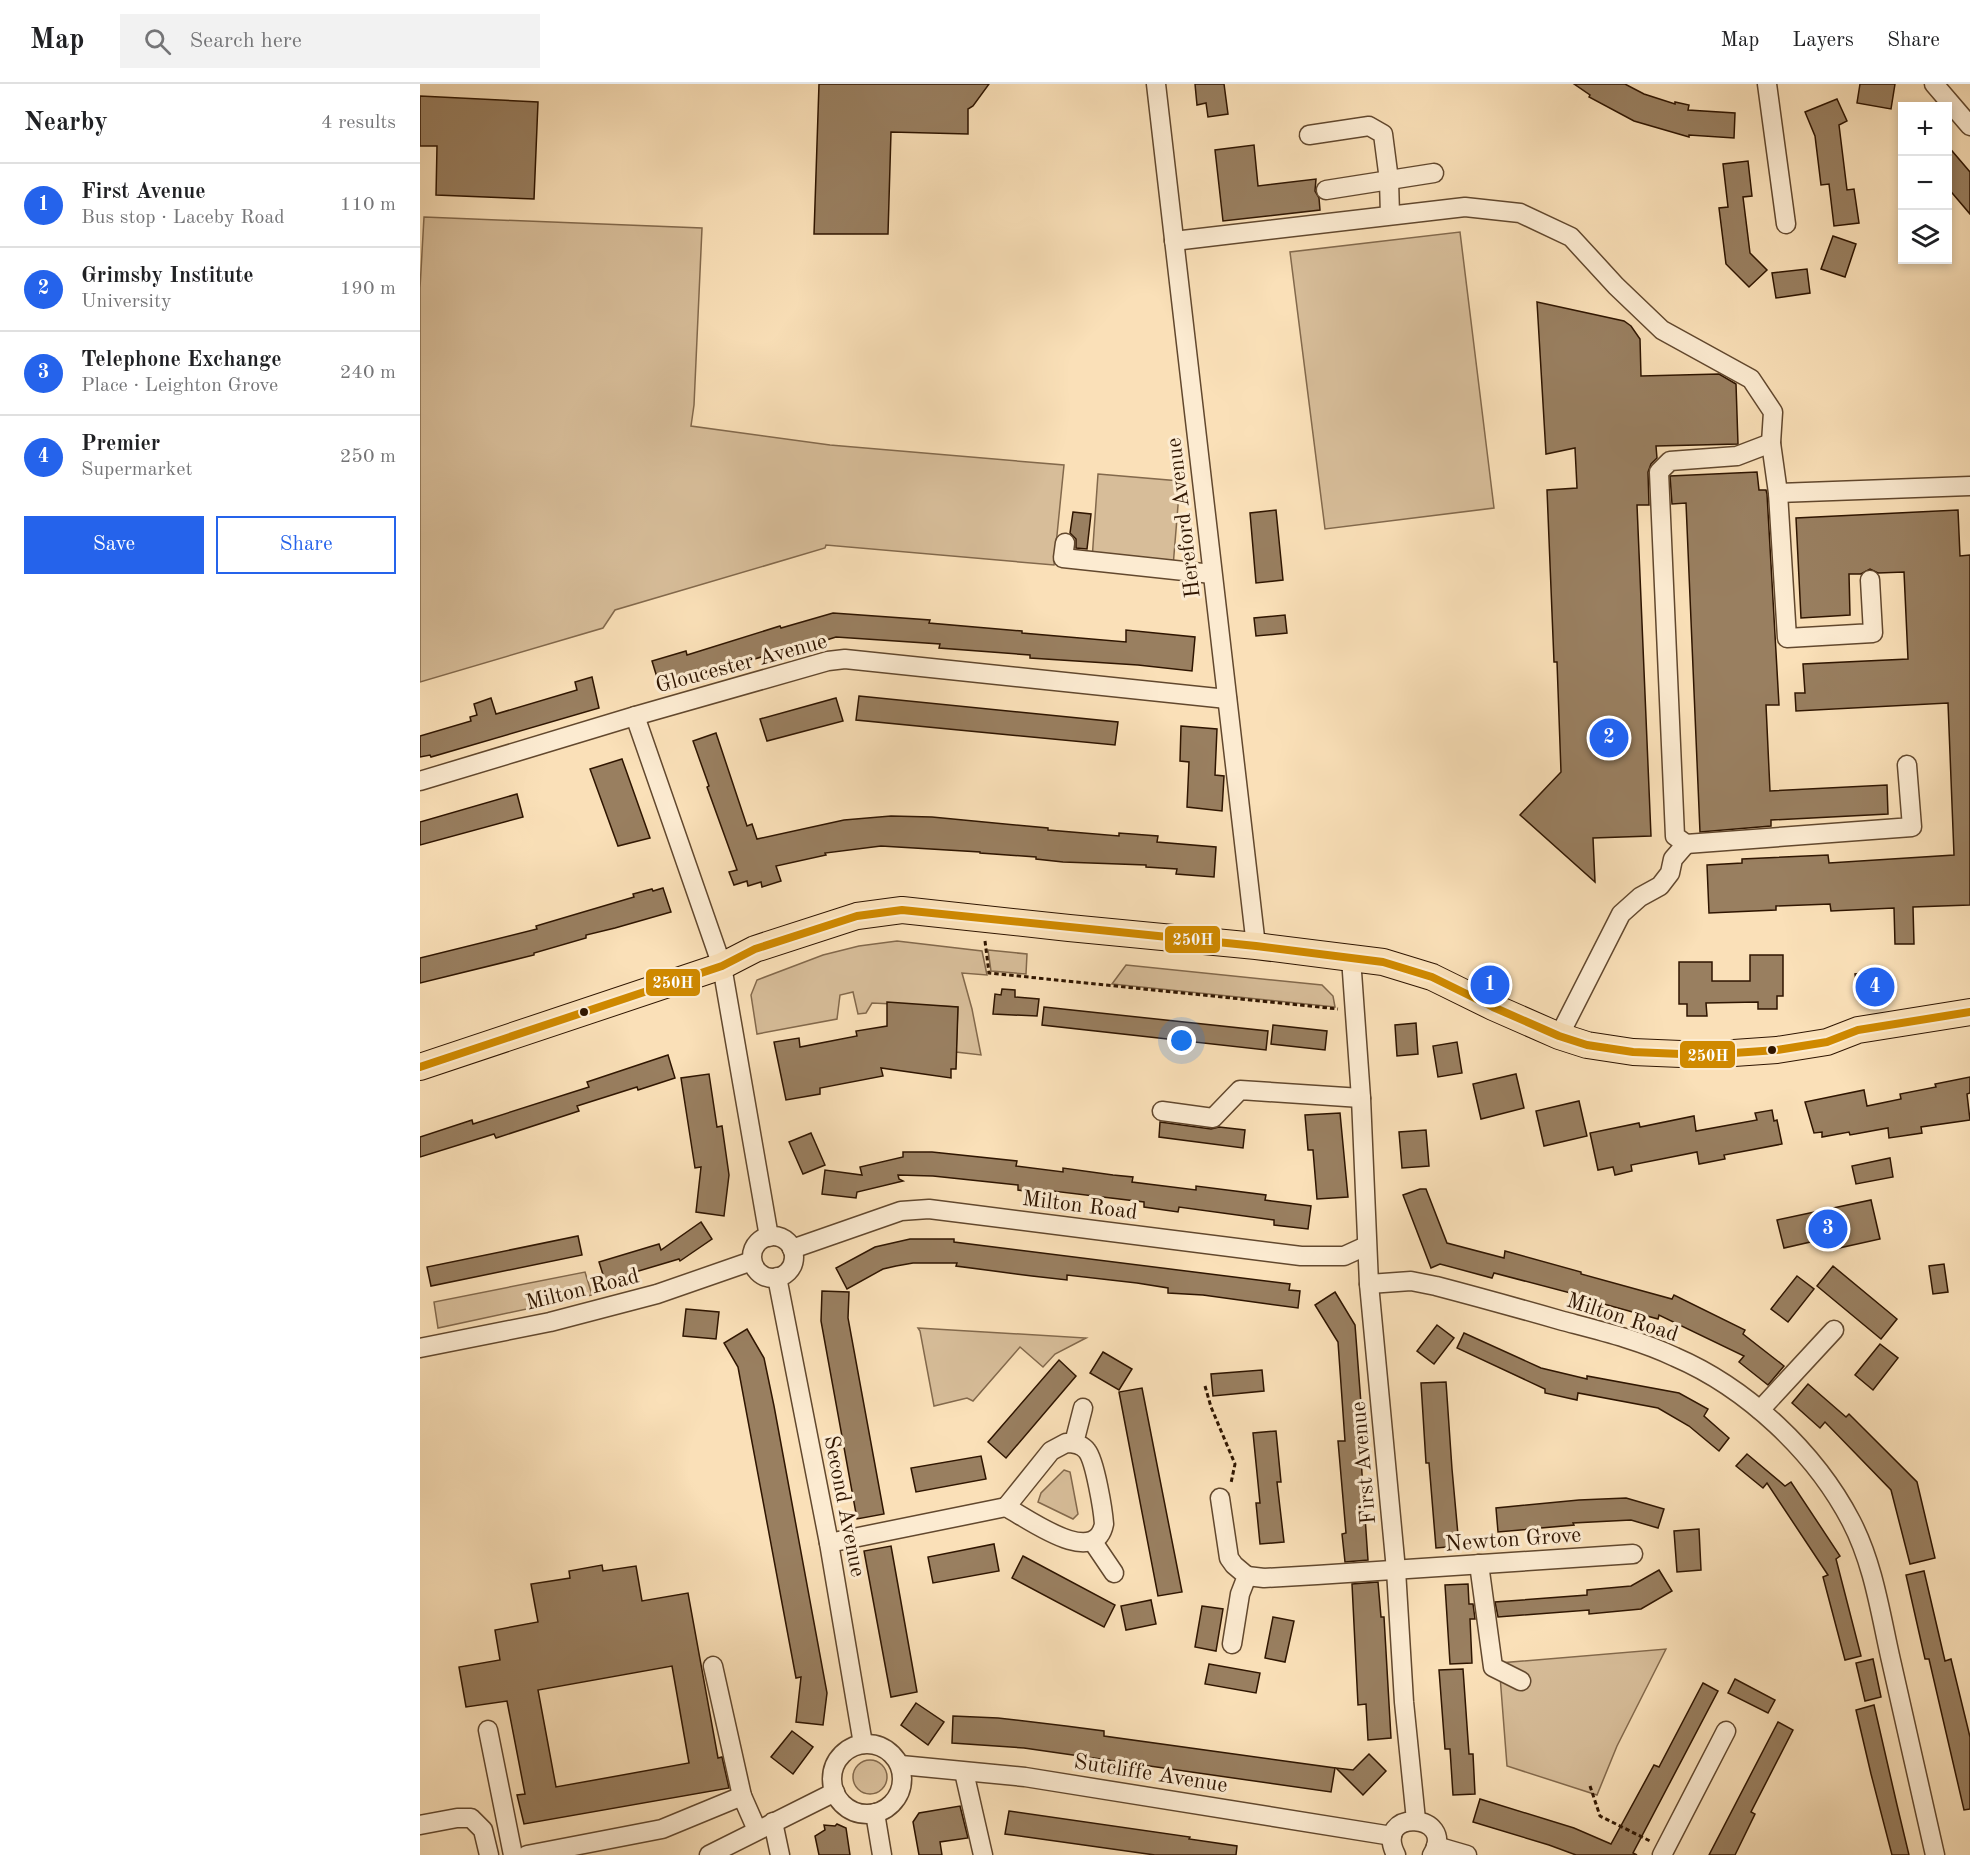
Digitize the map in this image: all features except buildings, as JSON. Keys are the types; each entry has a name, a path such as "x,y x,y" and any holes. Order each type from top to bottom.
{"highway":[{"path":"420,1067 722,966 755,949 857,916 902,910 1256,946 1383,962 1432,976 1493,1007 1559,1036 1587,1045 1633,1052 1705,1055 1777,1050 1827,1042 1868,1044 1953,1029 1970,1029"},
{"path":"1827,1042 1858,1030 1970,1012"}],"street":[{"name":"Hereford Avenue","path":"1156,84 1256,946"},
{"path":"1762,84 1768,84 1786,224"},
{"path":"1934,84 1970,126"},
{"path":"1309,135 1369,126 1383,134 1389,180 1390,215"},
{"path":"1326,190 1434,173"},
{"path":"1174,241 1465,207 1520,213 1571,237 1662,330 1751,379 1773,412 1771,443 1778,493 1787,638 1873,633 1870,580"},
{"path":"1771,443 1737,456 1670,461 1659,472 1675,836 1686,843 1912,827 1907,765"},
{"path":"1778,493 1970,486"},
{"path":"1065,543 1063,558 1212,574"},
{"name":"Gloucester Avenue","path":"420,781 635,716 828,661 845,659 1227,699"},
{"path":"635,716 722,966 769,1237"},
{"path":"1559,1036 1621,914 1640,897 1660,885 1670,873 1672,859 1686,843"},
{"name":"First Avenue","path":"1351,958 1361,1098 1366,1246 1416,1820"},
{"path":"1162,1112 1213,1118 1240,1090 1361,1098"},
{"name":"Milton Road","path":"792,1249 901,1211 929,1209 1301,1256 1344,1256 1366,1246"},
{"path":"769,1237 782,1238 792,1249 794,1256 788,1271 770,1278 756,1270 752,1261 755,1246 760,1240 769,1237"},
{"name":"Milton Road","path":"420,1348 550,1322 657,1294 752,1261"},
{"name":"Second Avenue","path":"777,1277 829,1543 863,1744"},
{"name":"Milton Road","path":"1369,1284 1411,1281 1428,1284 1638,1341 1677,1357 1708,1374 1760,1410 1779,1427 1817,1468 1851,1522 1870,1567 1935,1855"},
{"path":"1760,1410 1834,1330"},
{"path":"1074,1443 1083,1408"},
{"path":"829,1543 1006,1507 1051,1451 1066,1443 1074,1443 1087,1450 1090,1457 1100,1496 1104,1524 1102,1532 1093,1542"},
{"path":"1220,1498 1229,1558 1246,1576 1240,1594 1232,1644"},
{"path":"1006,1507 1069,1541 1093,1542"},
{"path":"1093,1542 1114,1573"},
{"name":"Newton Grove","path":"1246,1576 1264,1578 1633,1554"},
{"path":"1479,1564 1493,1667 1521,1681"},
{"path":"712,1666 742,1796 765,1826 780,1855"},
{"path":"488,1730 513,1855"},
{"path":"1663,1852 1726,1731"},
{"path":"863,1744 887,1749 901,1766 902,1784 898,1796 891,1805 875,1813 851,1810 835,1792 833,1774 839,1758 848,1749 863,1744"},
{"name":"Sutcliffe Avenue","path":"901,1766 1025,1777 1392,1836"},
{"path":"964,1772 983,1855"},
{"path":"709,1855 835,1792"},
{"path":"527,1855 663,1829 742,1796"},
{"path":"875,1813 882,1855"},
{"path":"420,1825 457,1818 471,1818 483,1830 489,1855"},
{"path":"1396,1855 1392,1847 1392,1836 1404,1822 1416,1820 1430,1827 1434,1834 1434,1851 1467,1855"}],"path":[{"path":"983,918 989,973 1354,1011"},
{"path":"1206,1386 1211,1407 1235,1464 1232,1480 1220,1498"},
{"path":"1590,1786 1600,1816 1663,1852"}],"shaded area":[{"path":"424,217 702,228 694,405 691,426 830,445 1064,465 1054,565 826,545 825,548 615,610 603,628 420,682 420,288"},
{"path":"1460,232 1494,508 1325,529 1290,252"},
{"path":"1098,474 1180,481 1173,567 1092,560"},
{"path":"897,941 982,951 987,975 962,973 981,1055 956,1052 958,1007 872,1003 866,1013 858,1014 853,992 840,995 837,1019 757,1034 751,995 757,980 823,955 859,946"},
{"path":"988,950 1027,954 1026,974 991,971"},
{"path":"1126,965 1322,985 1333,996 1335,1007 1112,984"},
{"path":"585,1272 592,1295 438,1328 434,1302"},
{"path":"918,1328 1086,1338 1055,1354 1043,1367 1020,1347 973,1401 967,1398 934,1406"},
{"path":"1064,1470 1070,1472 1078,1514 1073,1519 1038,1502 1041,1493"},
{"path":"1666,1649 1617,1746 1597,1795 1507,1766 1499,1663"},
{"path":"870,1760 882,1765 887,1777 882,1789 870,1794 858,1789 853,1777 858,1765"}],"transit line":[{"name":"250H","path":"420,1067 722,966 755,949 857,916 902,910 1256,946 1383,962 1432,977 1559,1036 1587,1045 1633,1052 1705,1055 1777,1050 1827,1042 1858,1030 1970,1012"}],"place":[{"name":"Grimsby Institute","path":"1609,738"},
{"name":"First Avenue","path":"1490,985"},
{"name":"Premier","path":"1875,987"},
{"name":"Telephone Exchange","path":"1828,1229"}]}
